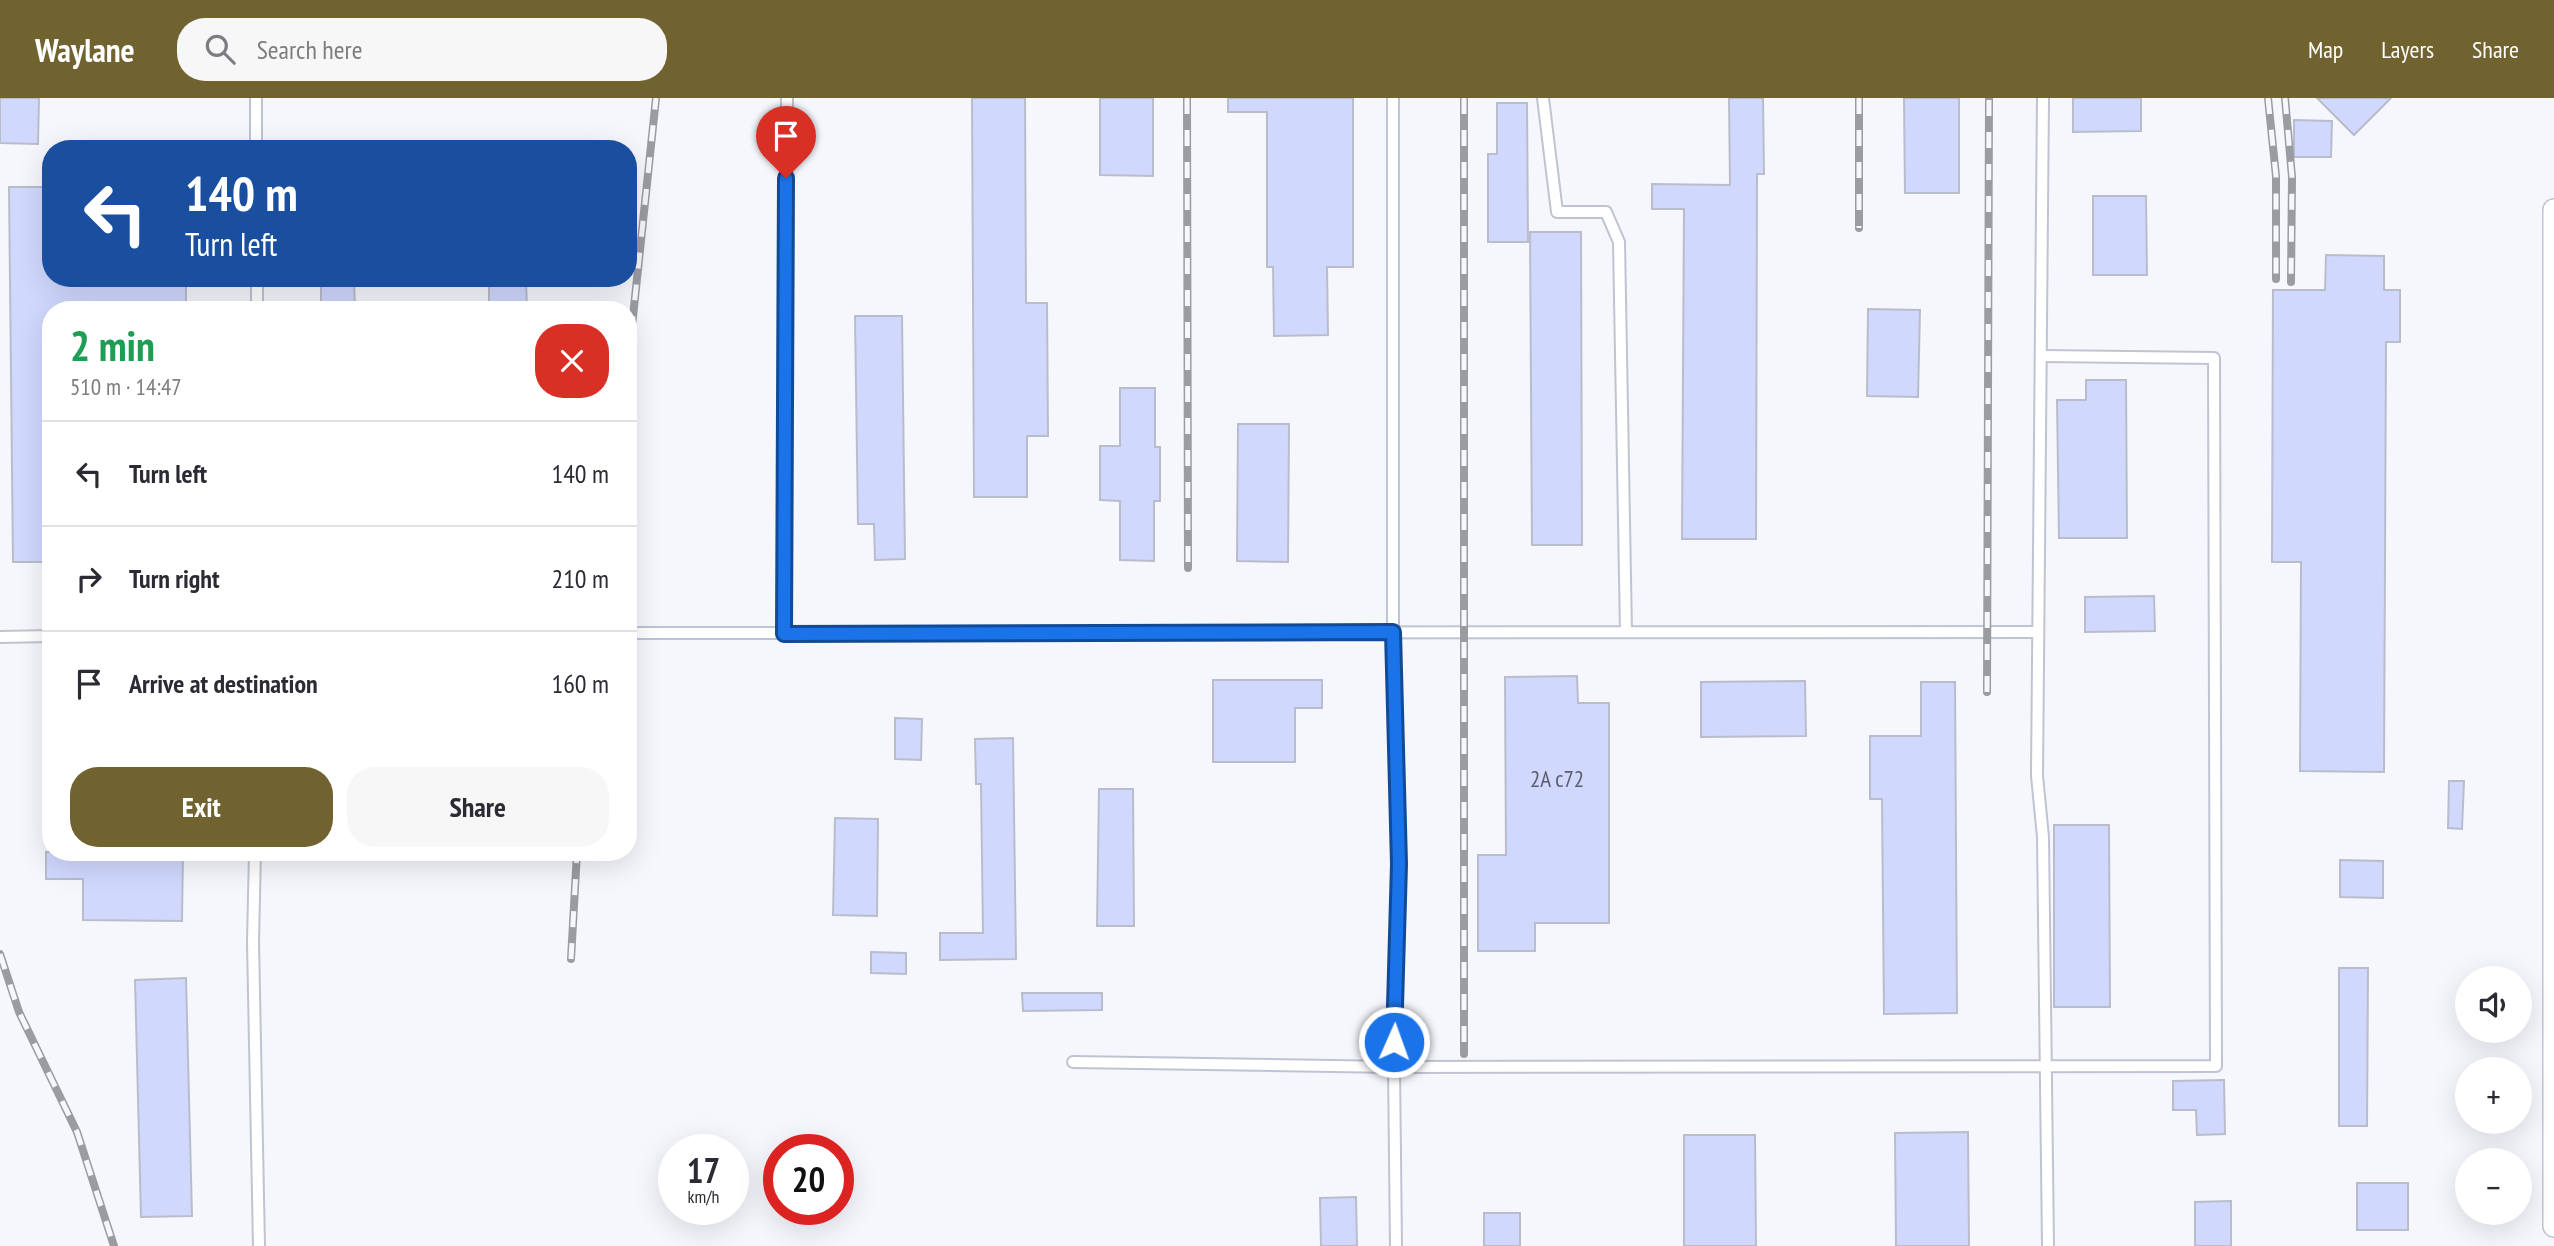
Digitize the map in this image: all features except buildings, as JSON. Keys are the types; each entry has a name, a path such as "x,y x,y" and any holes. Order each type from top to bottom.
{"street":[{"path":"2554,210 2554,1226"}],"lane":[{"path":"256,98 256,140"},
{"path":"784,634 787,98"},
{"path":"1393,98 1393,632 1399,864 1394,1067 1396,1246"},
{"path":"1542,98 1557,212 1606,212 1619,242 1626,632"},
{"path":"2043,98 2037,776 2043,837 2048,1246"},
{"path":"1073,1062 1394,1067 2216,1066 2214,358 2042,356"},
{"path":"637,633 2038,632"},
{"path":"0,637 42,636"},
{"path":"255,861 253,942 259,1246"}],"railway":[{"path":"637,278 656,98"},
{"path":"1187,98 1188,568"},
{"path":"1464,98 1464,1054"},
{"path":"1859,98 1859,228"},
{"path":"1987,692 1989,98"},
{"path":"2268,98 2276,176 2276,279"},
{"path":"2285,98 2292,177 2291,282"},
{"path":"635,301 636,287"},
{"path":"571,959 576,861"},
{"path":"0,954 19,1012 77,1132 114,1246"}],"route":[{"path":"786,178 784,634 1393,632 1399,864 1394,1042"}]}
